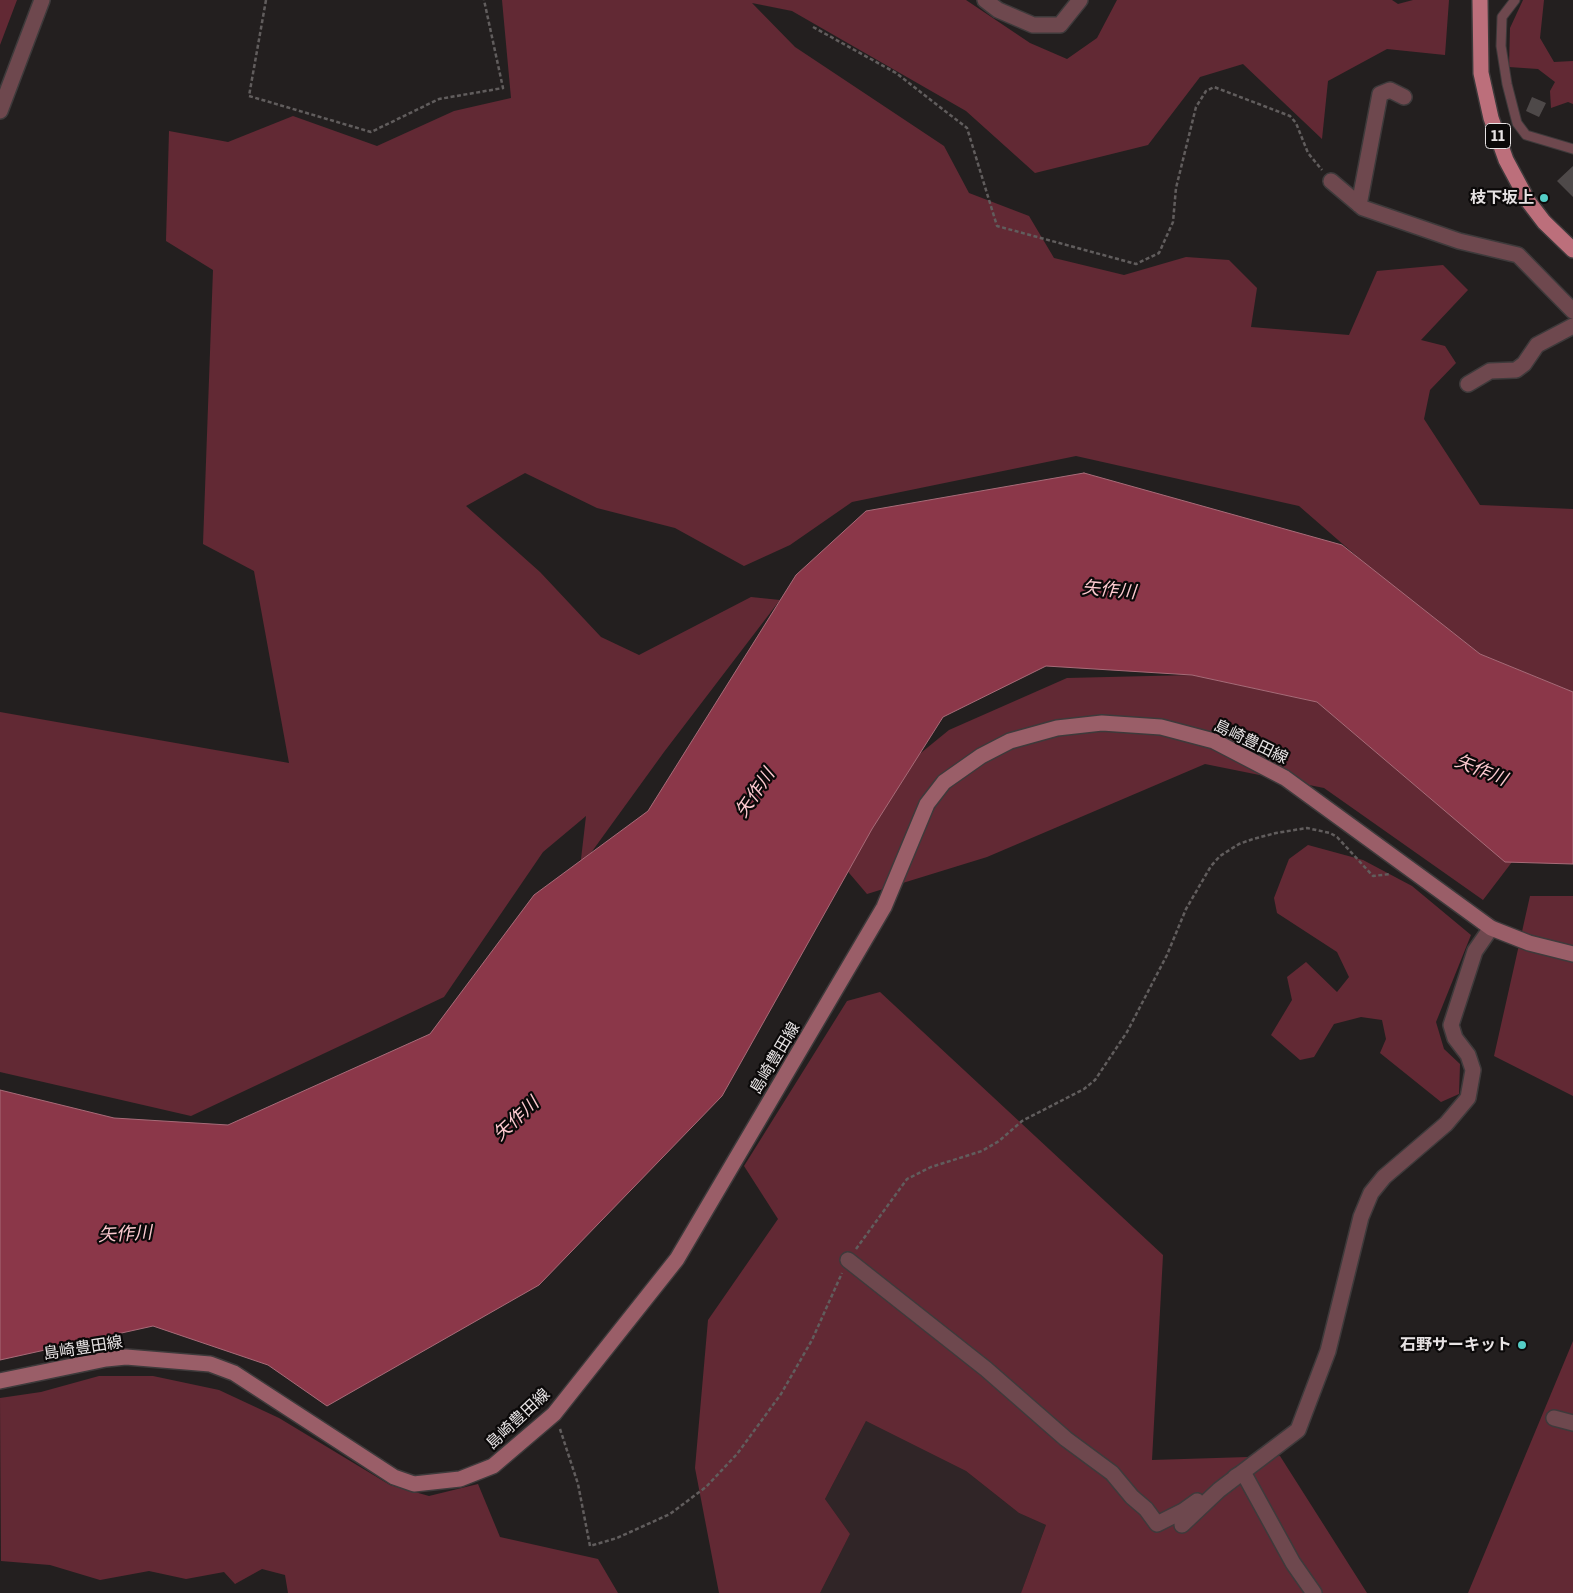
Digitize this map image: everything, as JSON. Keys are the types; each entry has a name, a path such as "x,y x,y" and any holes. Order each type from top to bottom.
{"main road":[{"name":"11","path":"1480,0 1481,73 1491,118 1506,160 1528,201 1544,222 1573,250"},
{"name":"島崎豊田線","path":"0,1381 106,1359 126,1357 210,1364 234,1373 394,1477 414,1484 460,1479 492,1466 554,1414 677,1259 884,907 927,804 944,782 981,756 1010,741 1057,728 1102,723 1161,727 1214,741 1285,778 1491,928 1529,943 1573,954"}],"street":[{"path":"0,111 42,0"},
{"path":"985,0 998,10 1033,26 1060,25 1080,0"},
{"path":"1359,205 1380,94 1390,90 1404,97"},
{"path":"1331,181 1359,205 1371,211 1459,241 1518,254 1573,311"},
{"path":"1468,384 1490,371 1516,370 1524,364 1536,345 1573,326"},
{"path":"1182,1525 1220,1490 1298,1430 1328,1351 1361,1217 1370,1193 1384,1177 1446,1124 1468,1098 1473,1070 1468,1054 1455,1038 1451,1025 1475,951 1491,928"},
{"path":"848,1260 986,1369 1066,1440 1112,1473 1132,1497 1146,1509 1157,1524 1183,1511 1206,1494 1243,1472 1293,1564 1314,1593"},
{"path":"1554,1418 1573,1423"}],"lane":[{"path":"1515,0 1502,18 1501,46 1507,84 1517,123 1526,135 1573,149"}],"path":[{"path":"266,0 249,96 371,132 439,99 502,88 484,0"},
{"path":"813,27 896,73 966,128 997,226 1136,264 1159,253 1172,222 1176,188 1196,106 1206,91 1214,87 1290,116 1296,123 1308,153 1331,181"},
{"path":"554,1414 567,1446 578,1484 590,1546 617,1538 670,1514 706,1487 738,1454 781,1394 812,1340 848,1260 907,1179 931,1167 982,1151 999,1142 1022,1121 1038,1111 1068,1098 1095,1080 1127,1032 1167,955 1186,909 1211,866 1220,856 1238,844 1253,839 1307,828 1330,833 1337,838 1373,876 1395,873"}],"shaded area":[{"path":"0,0 17,0 0,45"},
{"path":"502,0 966,0 1030,43 1067,59 1097,38 1117,0 1392,0 1398,4 1413,0 1449,0 1445,55 1387,49 1328,81 1322,139 1243,64 1200,77 1148,145 1035,173 966,111 792,11 752,3 795,47 944,146 969,193 1029,216 1054,258 1124,275 1186,257 1229,260 1257,288 1251,327 1349,335 1377,271 1443,265 1468,290 1421,340 1445,346 1456,363 1430,390 1424,419 1480,505 1573,509 1573,692 1480,654 1368,566 1299,506 1076,456 852,502 790,545 744,566 675,528 597,508 525,473 466,506 540,572 601,637 639,655 751,597 780,600 664,752 580,868 586,816 543,852 444,997 191,1116 0,1072 0,712 289,763 254,571 203,544 213,270 166,241 169,131 228,142 293,116 377,146 454,111 511,98"},
{"path":"1523,0 1544,0 1540,38 1554,62 1573,61 1573,104 1568,102 1551,108 1550,91 1555,82 1538,69 1509,67 1510,28"},
{"path":"1192,675 1317,702 1443,809 1512,862 1483,900 1324,788 1205,764 987,857 867,894 827,847 857,805 949,730 1067,678"},
{"path":"1308,845 1363,860 1412,886 1471,935 1436,1022 1444,1049 1460,1064 1459,1094 1441,1102 1380,1053 1386,1039 1382,1020 1361,1017 1334,1024 1314,1057 1300,1060 1271,1035 1292,1000 1287,977 1306,962 1337,992 1349,977 1337,952 1277,913 1274,898 1289,859"},
{"path":"1530,896 1573,896 1573,1096 1494,1056"},
{"path":"880,992 1163,1255 1152,1460 1280,1456 1367,1593 1021,1593 1046,1525 1019,1513 966,1471 866,1421 825,1499 850,1534 820,1593 719,1593 695,1468 708,1320 778,1219 744,1166 847,1001"},
{"path":"1573,1341 1573,1593 1468,1593"},
{"path":"99,1376 153,1376 219,1390 279,1418 390,1485 429,1496 478,1484 500,1537 598,1559 618,1593 288,1593 285,1575 262,1569 235,1584 224,1572 186,1579 149,1571 100,1580 50,1565 1,1561 0,1398 41,1392"},
{"path":"866,1421 966,1471 1019,1513 1046,1525 1021,1593 820,1593 850,1534 825,1499"}],"water":[{"name":"矢作川","path":"1084,473 1342,545 1480,654 1573,692 1573,864 1505,862 1317,702 1192,675 1046,666 943,717 872,829 722,1096 539,1285 327,1406 268,1365 153,1326 0,1360 0,1090 114,1118 228,1125 430,1034 534,895 648,811 796,575 866,511"}],"building":[{"path":"1532,97 1546,103 1539,117 1526,111"},
{"path":"1573,166 1573,197 1557,181"}],"place":[{"name":"枝下坂上","path":"1544,198"},
{"name":"石野サーキット","path":"1522,1345"}]}
